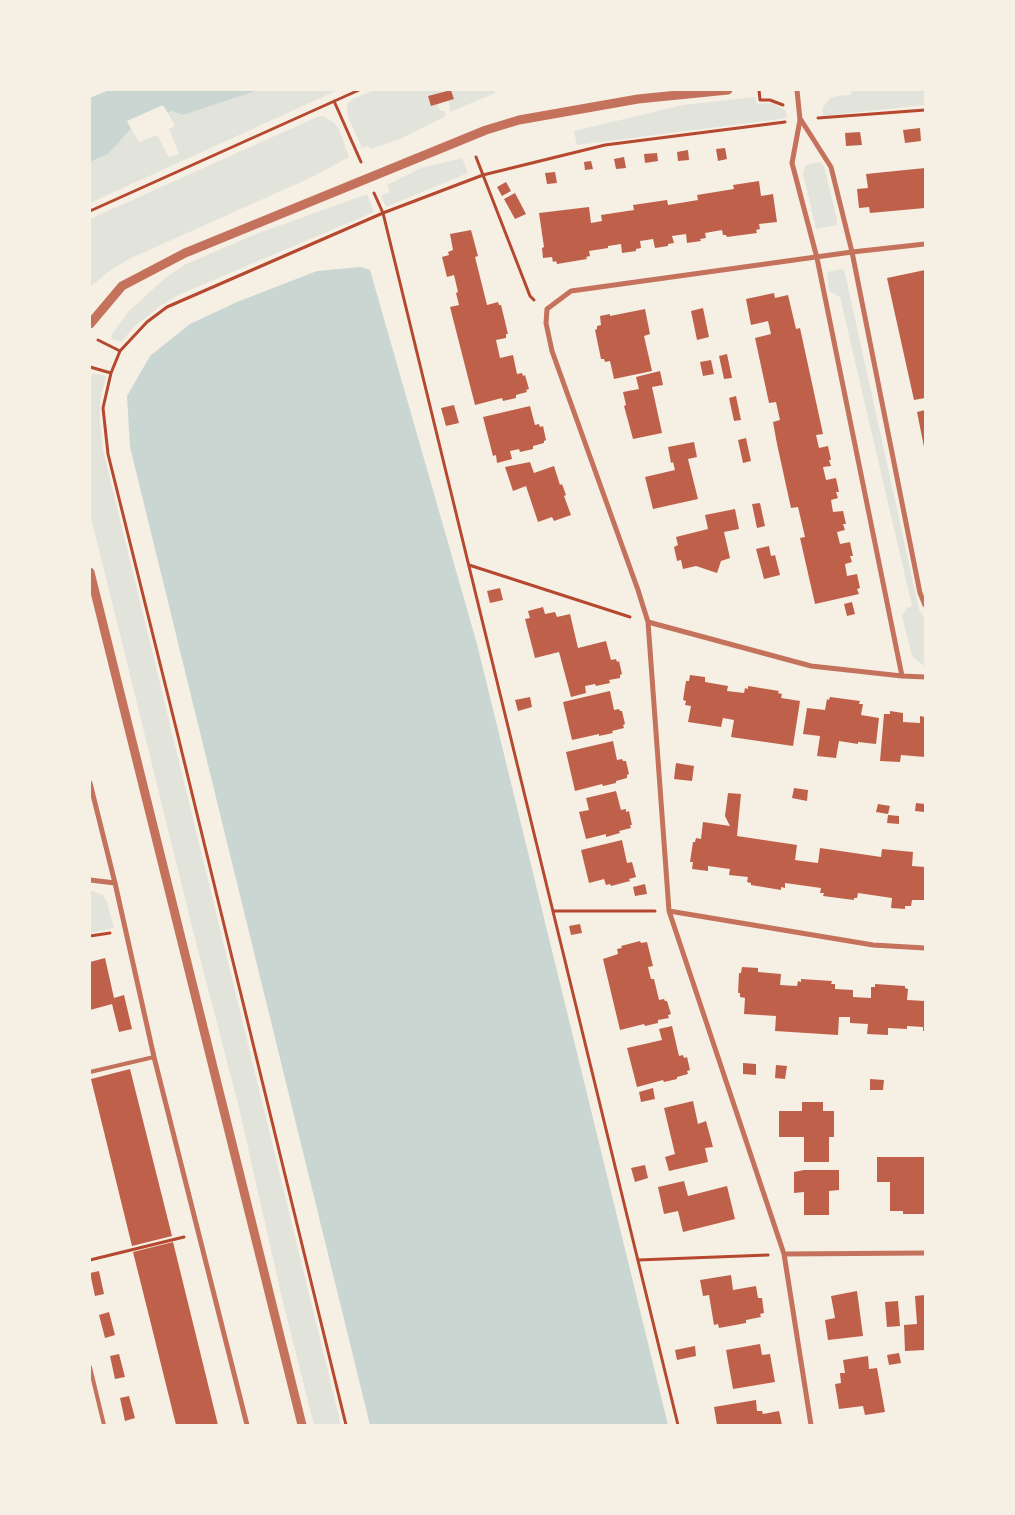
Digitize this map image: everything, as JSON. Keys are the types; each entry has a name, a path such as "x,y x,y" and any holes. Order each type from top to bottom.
{"street":[{"path":"90,324 122,286 184,253 486,130 519,120 638,99 728,90"},
{"path":"797,90 800,120 792,163 817,258 902,676"},
{"path":"800,120 831,167 852,252 920,593 925,605"},
{"path":"811,1425 784,1254 669,911 648,622 552,351 546,323 546,309 571,291 852,252 925,244"},
{"path":"90,572 302,1425"},
{"path":"648,622 811,666 925,677"},
{"path":"90,783 115,883 154,1057 247,1425"},
{"path":"90,880 115,883"},
{"path":"669,911 873,944 925,948"},
{"path":"784,1254 925,1253"}],"lane":[{"path":"90,1072 154,1057"},
{"path":"90,1366 104,1425"}],"path":[{"path":"90,211 359,90"},
{"path":"759,90 760,100 779,102 791,114 793,121"},
{"path":"334,101 383,214 678,1425"},
{"path":"346,1425 108,454 103,408 120,351 147,322 167,307 383,214 483,175 605,145 800,120 925,110"},
{"path":"476,157 530,296 546,309"},
{"path":"96,339 120,351"},
{"path":"90,367 112,373"},
{"path":"469,565 648,622"},
{"path":"553,912 669,911"},
{"path":"90,1260 199,1233"},
{"path":"638,1260 784,1254"}],"shaded area":[{"path":"109,90 259,90 183,115 172,111 168,113 163,105 127,121 131,129 108,154 90,162 90,98"},
{"path":"259,90 338,90 90,203 90,162 108,154 131,129 139,142 157,135 169,157 179,154 169,129 175,126 168,113 172,111 183,115"},
{"path":"374,90 450,90 429,96 438,104 440,111 444,111 446,116 400,139 370,149 368,146 362,148 348,117 347,105 353,99"},
{"path":"451,90 485,90 494,91 495,93 450,112 449,101 454,99"},
{"path":"851,90 925,90 925,105 823,116 822,109 829,99 836,96 851,95"},
{"path":"755,97 757,104 773,103 785,110 787,118 577,145 574,131 683,105"},
{"path":"324,116 339,129 349,157 310,178 129,259 108,272 90,287 90,219 317,117"},
{"path":"462,158 468,173 386,207 381,196 390,192 387,185 421,168"},
{"path":"819,162 824,166 837,225 816,229 803,173 806,165"},
{"path":"367,194 374,212 178,295 135,326 121,342 112,339 111,335 129,311 165,278 186,264 256,234"},
{"path":"361,267 370,270 477,644 668,1425 370,1425 130,447 127,396 150,356 190,324 237,302 317,271"},
{"path":"844,269 919,609 925,619 925,667 912,656 902,616 907,608 912,606 840,297 829,291 827,272"},
{"path":"93,373 106,376 100,402 103,450 341,1425 314,1425 282,1298 239,1108 193,931 90,513 90,383"},
{"path":"90,890 103,895 107,902 114,928 90,933"}],"building":[{"path":"451,90 454,99 431,106 428,96"},
{"path":"920,128 921,141 905,143 903,130"},
{"path":"860,132 862,145 846,146 845,133"},
{"path":"725,148 727,159 718,161 716,149"},
{"path":"688,150 689,160 678,161 677,152"},
{"path":"657,153 658,161 645,163 644,154"},
{"path":"624,157 626,168 616,169 614,159"},
{"path":"591,161 593,169 585,170 584,162"},
{"path":"925,168 925,208 870,213 869,207 859,208 857,189 868,188 866,174"},
{"path":"555,172 557,183 547,184 545,173"},
{"path":"759,181 761,196 773,194 777,222 759,224 760,229 756,230 757,233 727,237 723,235 722,230 705,233 706,238 700,239 701,241 687,243 686,234 672,236 674,243 668,244 668,246 655,248 653,239 640,241 641,248 636,249 636,251 622,253 621,244 608,246 608,248 589,251 590,256 586,257 587,259 557,264 556,261 553,262 552,257 543,258 542,248 544,247 539,213 589,207 591,223 602,221 601,215 634,210 633,205 667,200 668,205 698,200 697,195 734,189 733,185"},
{"path":"506,182 511,191 502,196 497,187"},
{"path":"515,193 526,214 515,219 504,199"},
{"path":"471,230 478,256 475,257 487,305 498,302 501,305 508,334 506,334 506,338 496,340 500,358 513,355 517,374 522,373 523,376 525,375 529,389 526,390 527,392 516,395 516,398 503,401 502,398 475,405 450,307 459,305 456,293 458,292 454,275 447,277 442,257 449,255 448,252 453,250 450,234"},
{"path":"925,270 925,398 914,400 887,278"},
{"path":"774,293 775,298 788,295 796,329 800,328 823,434 816,435 819,448 828,446 831,460 829,460 831,466 823,467 826,480 836,478 839,492 836,492 838,498 831,500 833,512 843,511 846,524 843,524 845,530 837,532 840,544 850,542 853,556 850,556 852,562 845,564 847,576 857,574 860,588 857,589 859,594 815,604 800,538 805,537 798,507 791,508 777,444 773,422 780,420 776,402 769,403 755,338 771,334 768,321 751,325 746,299"},
{"path":"703,308 709,337 697,340 691,311"},
{"path":"645,309 650,334 644,336 652,371 614,379 610,361 605,362 604,359 601,359 595,330 597,326 601,325 600,316 610,314 610,316"},
{"path":"727,354 732,378 724,379 719,356"},
{"path":"711,360 714,374 703,376 700,362"},
{"path":"660,371 663,385 652,387 662,433 633,439 624,406 626,405 623,392 639,389 636,377"},
{"path":"736,396 741,420 734,421 729,398"},
{"path":"454,405 459,423 446,426 441,408"},
{"path":"530,406 535,425 543,426 546,440 544,443 533,446 533,449 520,452 519,449 510,451 512,459 497,463 496,455 493,456 483,417"},
{"path":"925,410 925,447 924,447 917,412"},
{"path":"746,438 751,461 743,463 738,440"},
{"path":"694,442 697,457 688,459 698,499 653,509 645,477 675,470 673,462 671,463 668,447"},
{"path":"530,462 534,473 554,466 560,485 562,484 566,495 564,496 571,515 554,521 552,517 538,522 526,486 513,491 505,467"},
{"path":"760,503 765,526 757,528 752,504"},
{"path":"735,509 739,529 724,532 730,558 721,561 717,573 696,566 683,569 681,560 677,561 674,547 678,545 676,537 708,529 705,515"},
{"path":"769,546 771,556 775,555 780,575 764,579 756,549"},
{"path":"500,588 503,600 490,603 487,591"},
{"path":"852,602 855,614 847,616 844,604"},
{"path":"543,607 545,614 555,612 557,617 570,614 578,648 606,641 611,660 616,659 617,662 619,661 622,674 620,678 609,680 610,683 585,686 586,693 571,697 559,652 535,658 525,619 530,618 528,611"},
{"path":"690,675 705,677 705,682 728,686 727,691 744,693 745,688 748,689 748,686 779,691 778,693 782,694 781,698 800,701 793,746 731,737 734,720 723,718 721,727 688,722 691,706 685,705 686,701 683,700 686,681 689,681"},
{"path":"610,691 614,710 619,709 622,711 624,728 612,731 613,733 572,740 563,702"},
{"path":"530,697 532,707 518,711 515,700"},
{"path":"830,697 860,701 859,704 863,704 861,715 879,718 876,744 839,741 836,758 817,756 820,736 803,734 807,708 825,710 827,699 829,700"},
{"path":"890,711 903,713 903,722 920,723 920,716 925,717 925,757 901,755 900,762 880,761 884,714 890,714"},
{"path":"613,741 617,760 622,759 626,761 629,774 627,778 616,781 616,783 603,786 602,784 575,791 566,752"},
{"path":"676,763 694,766 692,781 674,779"},
{"path":"794,788 808,790 807,801 792,798"},
{"path":"616,791 621,810 626,809 626,812 629,811 631,828 606,837 606,834 586,839 579,812 589,810 586,798"},
{"path":"728,793 741,794 737,836 797,845 795,860 818,863 820,848 881,857 882,849 913,852 912,866 925,867 925,900 912,900 911,906 905,906 905,909 891,908 892,898 858,893 857,898 854,898 854,900 823,896 824,893 820,893 821,888 785,883 785,888 781,887 781,890 751,885 751,883 747,882 748,877 729,875 730,869 708,866 708,871 692,869 693,862 690,862 693,842 695,842 696,838 701,839 703,822 730,826 725,816"},
{"path":"916,803 925,804 925,812 915,811"},
{"path":"878,804 890,806 888,814 876,812"},
{"path":"888,815 899,816 899,824 887,823"},
{"path":"622,840 627,863 632,862 636,877 629,879 630,881 611,886 610,884 606,885 604,879 589,883 581,850"},
{"path":"645,884 647,894 635,896 633,887"},
{"path":"580,924 582,933 571,935 569,926"},
{"path":"640,941 641,943 647,942 653,966 648,967 651,979 654,979 659,1000 664,999 667,1001 671,1014 668,1015 669,1018 658,1020 658,1023 645,1026 644,1024 620,1030 603,959 618,954 617,949 622,948 621,946"},
{"path":"105,958 114,998 124,995 132,1029 119,1032 112,1004 90,1010 90,962"},
{"path":"742,967 758,968 758,972 781,974 780,985 797,986 798,981 801,982 801,979 832,981 831,984 835,984 835,989 853,990 853,997 871,998 871,987 875,987 875,984 905,986 908,989 907,1000 925,1001 925,1031 923,1031 923,1027 907,1026 907,1029 888,1028 888,1035 867,1034 868,1024 850,1023 850,1017 839,1017 838,1035 775,1031 776,1016 744,1014 745,998 740,997 740,993 738,993 739,973 741,973"},
{"path":"672,1026 679,1056 687,1057 690,1070 687,1071 688,1074 677,1077 677,1079 664,1082 663,1080 637,1087 627,1048 662,1040 659,1029"},
{"path":"743,1063 756,1064 756,1075 743,1074"},
{"path":"776,1065 787,1066 785,1079 775,1078"},
{"path":"130,1069 172,1236 132,1246 91,1079"},
{"path":"870,1079 884,1080 883,1090 870,1090"},
{"path":"653,1088 655,1099 641,1102 639,1092"},
{"path":"693,1101 698,1124 706,1121 713,1147 705,1148 708,1162 669,1171 665,1157 675,1154 664,1108"},
{"path":"802,1102 823,1102 823,1111 834,1111 834,1137 829,1137 829,1162 804,1162 804,1137 779,1137 779,1111 802,1111"},
{"path":"877,1157 925,1157 925,1214 903,1214 903,1211 890,1211 890,1182 877,1182"},
{"path":"645,1165 648,1178 635,1182 631,1168"},
{"path":"804,1170 839,1170 839,1190 829,1191 829,1215 804,1215 804,1192 794,1193 794,1172"},
{"path":"684,1181 688,1196 727,1186 735,1219 683,1232 678,1211 664,1214 658,1187"},
{"path":"173,1242 218,1425 176,1425 133,1252"},
{"path":"99,1271 104,1294 95,1296 90,1273"},
{"path":"731,1275 733,1290 756,1286 758,1298 762,1298 764,1313 760,1314 761,1317 746,1320 746,1323 719,1328 718,1324 714,1325 709,1295 703,1296 700,1280"},
{"path":"857,1291 863,1336 828,1340 825,1320 835,1318 831,1296"},
{"path":"925,1295 925,1350 905,1351 904,1325 917,1324 915,1296"},
{"path":"898,1301 900,1326 887,1327 885,1302"},
{"path":"109,1312 115,1335 105,1338 99,1315"},
{"path":"760,1344 762,1355 770,1354 775,1382 733,1389 726,1350"},
{"path":"695,1346 696,1356 677,1360 675,1350"},
{"path":"899,1353 901,1363 889,1365 887,1355"},
{"path":"119,1354 125,1377 115,1379 110,1356"},
{"path":"868,1356 869,1369 877,1368 885,1412 865,1415 863,1406 839,1409 835,1384 841,1383 840,1373 845,1373 843,1360"},
{"path":"129,1396 135,1418 125,1421 120,1398"},
{"path":"756,1400 757,1411 762,1411 763,1414 779,1411 782,1425 717,1425 714,1407"}]}
